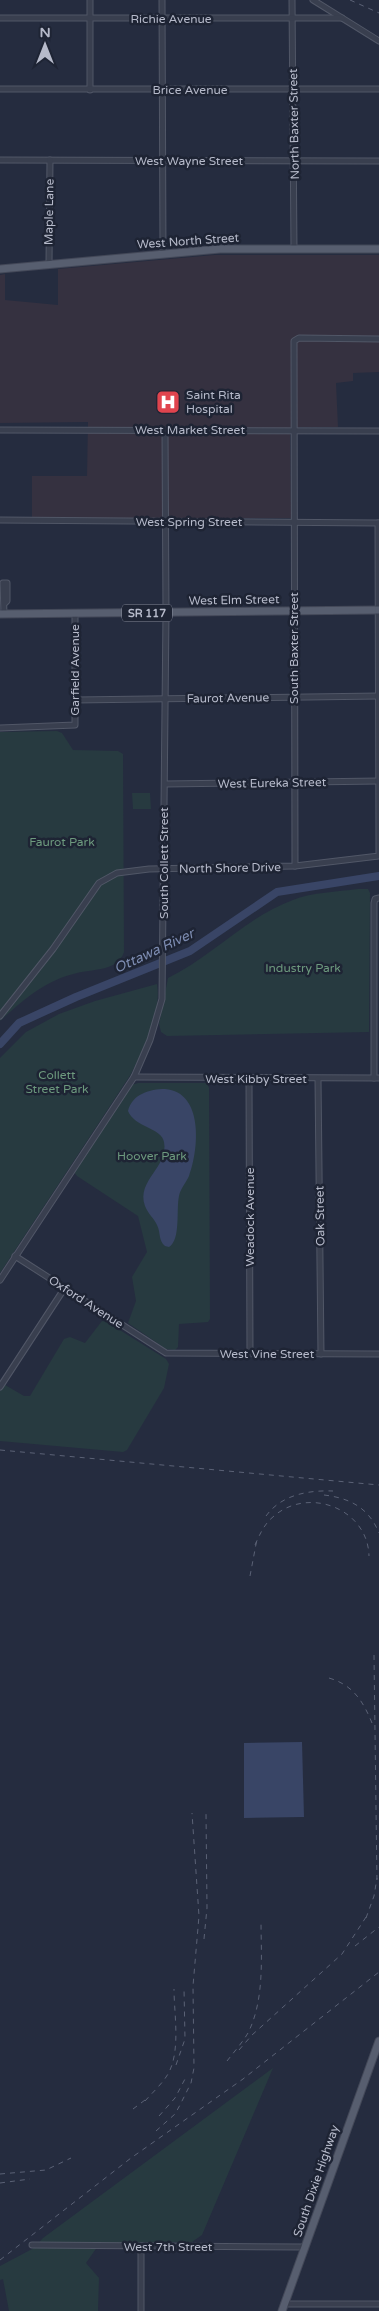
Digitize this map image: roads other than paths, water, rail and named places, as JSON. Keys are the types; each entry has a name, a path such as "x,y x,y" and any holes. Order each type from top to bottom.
{"main road":[{"name":"West North Street","path":"0,269 220,249 379,249"},
{"name":"West Elm Street","path":"2,614 379,610"},
{"name":"South Dixie Highway","path":"283,2307 376,2059 379,2041"}],"street":[{"path":"90,0 90,90"},
{"path":"162,0 163,254"},
{"name":"North Baxter Street","path":"292,0 294,249"},
{"path":"314,0 379,41"},
{"name":"Richie Avenue","path":"0,18 342,18"},
{"name":"Brice Avenue","path":"0,89 379,89"},
{"name":"West Wayne Street","path":"0,160 379,161"},
{"name":"Maple Lane","path":"49,264 50,160"},
{"path":"294,430 294,341 299,338 379,339"},
{"name":"West Market Street","path":"0,430 379,431"},
{"name":"South Collett Street","path":"0,1280 134,1078 154,1029 161,1006 164,949 165,430"},
{"name":"South Baxter Street","path":"294,430 295,866"},
{"name":"West Spring Street","path":"0,520 378,524"},
{"path":"378,524 379,856"},
{"path":"2,614 5,603"},
{"name":"Garfield Avenue","path":"0,728 75,725 75,614"},
{"name":"Faurot Avenue","path":"76,700 379,696"},
{"name":"West Eureka Street","path":"165,784 378,781"},
{"name":"North Shore Drive","path":"0,1016 54,949 99,883 121,872 295,866 379,856"},
{"path":"376,1078 377,899"},
{"name":"West Kibby Street","path":"134,1078 376,1078"},
{"name":"Weadock Avenue","path":"249,1079 250,1354"},
{"name":"Oak Street","path":"318,1079 321,1354"},
{"name":"Oxford Avenue","path":"15,1256 156,1348"},
{"path":"0,1387 64,1288"},
{"name":"West Vine Street","path":"156,1348 169,1353 379,1354"},
{"name":"West 7th Street","path":"32,2245 304,2247"},
{"path":"141,2311 142,2247"},
{"path":"283,2307 379,2304"}],"water":[{"path":"165,1089 178,1093 187,1100 192,1111 196,1138 195,1152 189,1176 179,1196 177,1231 173,1243 169,1247 165,1246 161,1241 156,1223 146,1209 143,1197 148,1181 162,1159 164,1142 162,1137 136,1121 128,1111 133,1100 142,1094 148,1091"},
{"path":"302,1742 304,1817 244,1818 244,1743"}],"waterway":[{"name":"Ottawa River","path":"0,1044 19,1023 76,997 190,951 277,892 379,876"}],"railway":[{"path":"350,0 379,13"},
{"path":"0,1450 379,1485"},
{"path":"266,1516 279,1503 296,1495 333,1491"},
{"path":"324,1495 333,1496 358,1506 370,1517 379,1533"},
{"path":"255,1545 265,1526 274,1516 288,1507 303,1503 319,1503 334,1507 348,1515 359,1526 366,1540 369,1556"},
{"path":"250,1576 257,1539"},
{"path":"374,1655 377,1884"},
{"path":"329,1678 345,1685 356,1695 372,1723"},
{"path":"204,1939 207,1908 206,1812"},
{"path":"156,2131 175,2114 191,2083 194,2068 193,1986 199,1916 192,1813"},
{"path":"366,1918 374,1896 377,1878"},
{"path":"239,2050 252,2035 342,1954 368,1914"},
{"path":"227,2061 248,2033 257,2006 261,1977 261,1920"},
{"path":"355,1946 379,1927"},
{"path":"0,2260 131,2158 243,2079 379,1972"},
{"path":"176,2065 185,2039 184,1988"},
{"path":"145,2101 166,2078 172,2065 176,2044 174,1989"},
{"path":"159,2116 175,2098 185,2079"},
{"path":"133,2109 149,2097"},
{"path":"0,2174 46,2170 71,2158"},
{"path":"0,2183 30,2179"}],"place":[{"name":"Saint Rita Hospital","path":"168,402"}],"park label":[{"name":"Faurot Park","path":"62,842"},
{"name":"Industry Park","path":"303,968"},
{"name":"Collett Street Park","path":"57,1082"},
{"name":"Hoover Park","path":"152,1156"}]}
